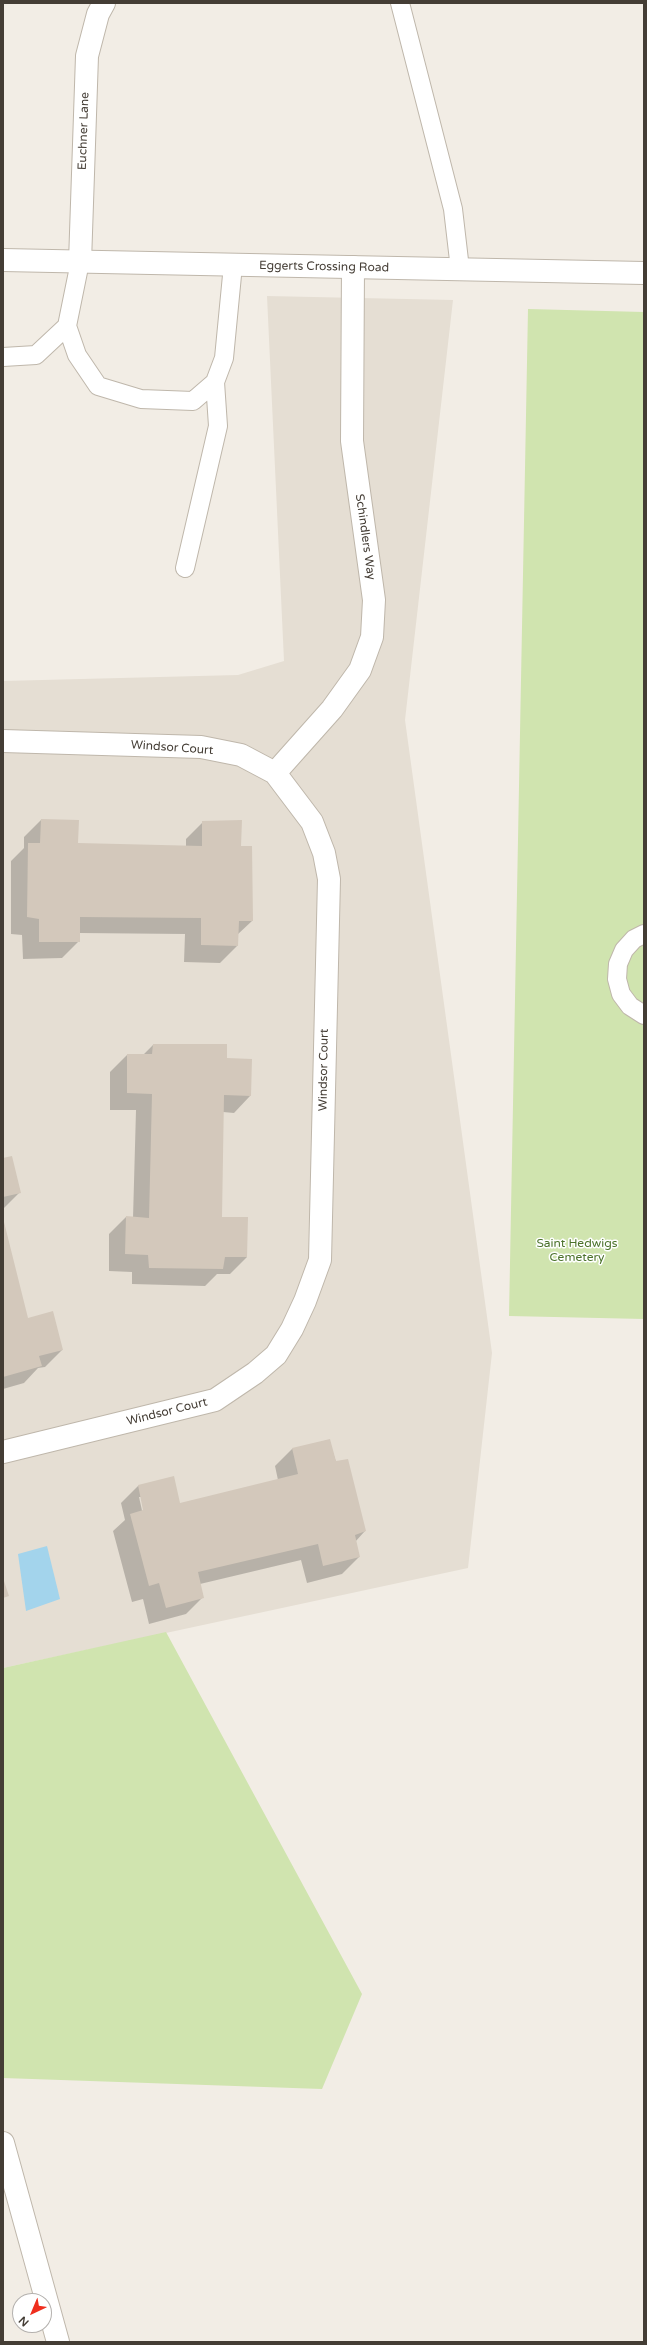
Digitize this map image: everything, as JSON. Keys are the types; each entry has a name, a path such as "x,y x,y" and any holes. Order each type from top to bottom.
{"street":[{"name":"Euchner Lane","path":"80,262 87,56 98,14 104,3"},
{"name":"Eggerts Crossing Road","path":"3,260 644,273"},
{"name":"Schindlers Way","path":"275,773 332,709 360,670 372,638 374,600 352,441 353,267"},
{"name":"Windsor Court","path":"3,741 201,747 241,755 275,773 312,822 324,853 329,879 320,1260 305,1301 292,1329 276,1355 256,1373 215,1400 3,1452"},
{"path":"3,2143 58,2342"}],"lane":[{"path":"400,3 452,209 460,269"},
{"path":"80,262 67,326 77,355 98,386 140,399 193,401 215,382"},
{"path":"185,568 218,426 215,382 224,358 233,265"},
{"path":"3,357 36,355 67,326"},
{"path":"644,934 634,939 624,950 618,964 617,979 621,994 630,1006 644,1015"}],"shaded area":[{"path":"267,296 453,300 405,720 492,1353 468,1568 3,1668 3,681 238,675 284,661"}],"green space":[{"name":"Saint Hedwigs Cemetery","path":"528,309 644,312 644,1319 509,1316"},
{"path":"166,1632 362,1994 322,2089 3,2078 3,1668"}],"water":[{"path":"47,1546 60,1599 26,1611 18,1554"}],"building":[{"path":"41,819 79,820 78,843 202,846 202,821 242,820 241,846 252,846 253,921 239,921 238,946 201,945 201,918 80,917 80,942 39,942 39,919 27,917 28,843 40,843"},
{"path":"153,1044 227,1044 227,1058 252,1059 251,1096 224,1095 222,1217 248,1217 247,1257 225,1257 223,1269 149,1268 148,1255 125,1254 126,1216 149,1218 152,1094 127,1093 127,1054 152,1054"},
{"path":"12,1156 21,1193 3,1197 3,1158"},
{"path":"3,1218 28,1318 53,1311 63,1350 39,1356 42,1366 3,1377"},
{"path":"330,1439 336,1461 348,1459 366,1531 355,1535 360,1557 323,1566 318,1544 198,1572 204,1598 166,1608 159,1583 149,1586 130,1514 143,1510 138,1485 174,1476 180,1503 298,1474 292,1448"},
{"path":"3,1578 9,1596 3,1598"}]}
